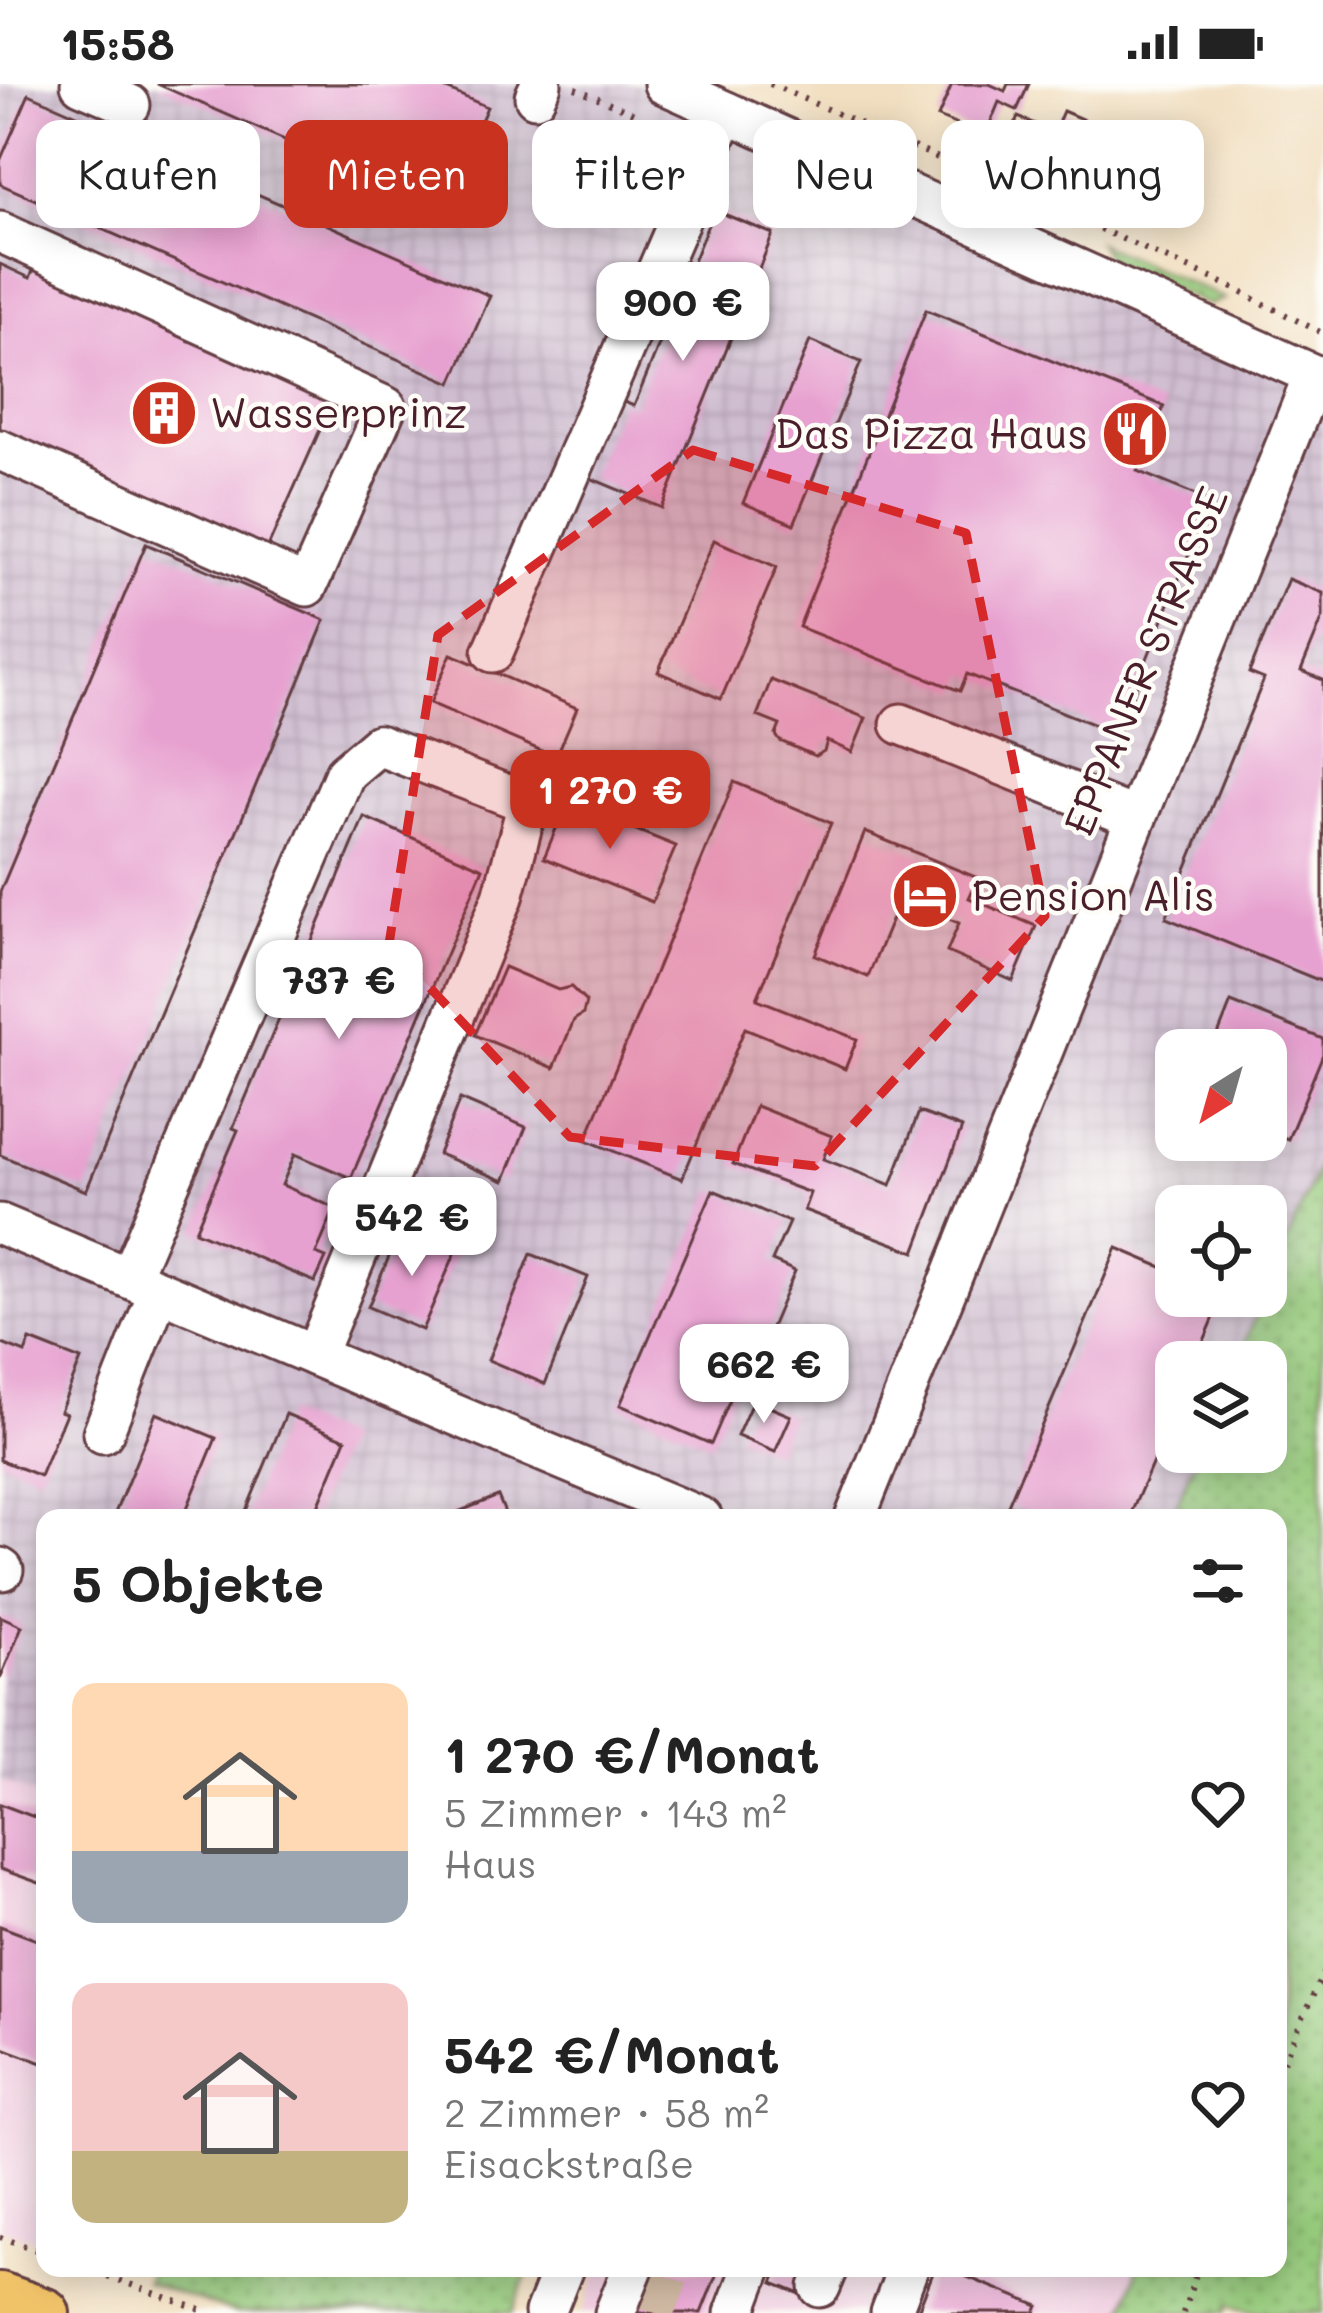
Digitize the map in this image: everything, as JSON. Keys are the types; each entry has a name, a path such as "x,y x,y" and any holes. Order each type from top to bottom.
{"street":[{"path":"81,84 130,105"},
{"path":"664,84 1318,377"},
{"path":"494,652 726,112"},
{"path":"0,232 386,407 307,586 0,450"},
{"name":"EPPANER STRASSE","path":"859,1509 1135,818 1318,377"},
{"path":"901,724 1135,818"},
{"path":"103,1433 144,1284 345,773 378,745 528,803 503,898 315,1356"},
{"path":"0,1224 681,1509"},
{"path":"545,2313 559,2277"},
{"path":"615,2313 629,2277"},
{"path":"735,2313 749,2277"},
{"path":"891,2313 905,2277"}],"path":[{"path":"770,84 1227,285 1323,334"},
{"path":"1287,2053 1323,1973"},
{"path":"0,2236 36,2250"},
{"path":"110,2277 208,2313"},
{"path":"1183,2313 1195,2277"}],"highlighted area":[{"path":"693,450 966,533 1045,916 815,1166 570,1137 389,944 438,635"}],"shaded area":[{"path":"0,84 664,84 753,124 753,228 917,228 917,197 941,208 941,228 986,228 1323,379 1323,1155 1287,1242 1287,1185 1155,1185 1155,1317 1255,1317 1246,1341 1155,1341 1155,1473 1190,1473 1175,1509 36,1509 36,1795 0,1780"},
{"path":"0,1780 36,1795 36,2241 0,2228"},
{"path":"596,2277 1135,2277 1123,2313 583,2313"}],"green space":[{"path":"1098,243 1225,299 1208,305 1110,261"},
{"path":"1323,1155 1323,2313 1262,2313 1229,2305 1226,2313 1123,2313 1135,2277 1287,2277 1287,1509 1175,1509 1190,1473 1287,1473 1287,1341 1246,1341 1256,1317 1287,1317 1287,1242"},
{"path":"147,2277 526,2277 512,2313 235,2313 145,2282"}],"building":[{"path":"157,84 435,84 487,107 481,120 284,120 284,140 260,129 260,120 239,120"},
{"path":"952,84 989,84 1005,91 1008,84 1029,84 1017,110 999,102 992,120 938,117"},
{"path":"29,94 88,120 36,120 36,200 0,184 0,161"},
{"path":"1063,111 1084,120 1059,120"},
{"path":"260,195 284,206 284,228 335,228 490,296 452,383 100,228 260,228"},
{"path":"729,216 773,234 662,508 590,478 621,401 634,406 707,228 729,228"},
{"name":"Wasserprinz","path":"36,263 335,396 267,549 0,430 0,264 30,278"},
{"path":"926,310 1164,406 1137,471 1210,501 1117,734 967,674 960,691 799,627"},
{"path":"810,341 861,362 794,524 743,503"},
{"path":"714,540 777,567 721,699 658,672"},
{"path":"146,544 325,620 86,1191 0,1155 0,892"},
{"path":"1288,579 1323,593 1323,617 1301,671 1323,680 1323,982 1166,918 1264,679 1249,673"},
{"path":"451,654 577,708 556,757 430,703"},
{"path":"771,680 866,718 852,752 827,741 824,751 815,756 780,741 776,735 780,725 757,716"},
{"path":"734,782 831,823 757,999 857,1039 845,1069 745,1028 682,1179 586,1140"},
{"path":"567,802 676,846 652,902 544,858"},
{"path":"364,817 483,868 351,1178 295,1154 282,1185 335,1208 316,1254 326,1258 315,1282 195,1231 238,1130 233,1128"},
{"path":"865,832 978,878 969,898 1036,926 1013,981 947,952 959,923 900,899 868,977 815,955"},
{"path":"504,967 558,990 571,987 586,1002 554,1068 475,1035"},
{"path":"1231,1002 1323,1039 1323,1054 1288,1139 1287,1029 1220,1029"},
{"path":"460,1099 526,1127 504,1181 438,1154"},
{"path":"756,1106 832,1136 823,1159 891,1185 919,1112 962,1128 915,1252 804,1210 810,1193 733,1164"},
{"path":"713,1190 789,1222 772,1261 795,1271 763,1346 740,1335 718,1386 733,1393 711,1444 620,1405"},
{"path":"401,1228 456,1251 422,1330 368,1307"},
{"path":"1117,1248 1155,1264 1155,1317 1214,1317 1204,1341 1155,1341 1155,1457 1133,1509 1017,1509 1008,1505"},
{"path":"531,1254 588,1277 545,1384 488,1360"},
{"path":"30,1340 81,1360 40,1476 0,1460 0,1343 25,1353"},
{"path":"753,1400 791,1416 775,1452 737,1436"},
{"path":"156,1413 216,1438 187,1509 117,1509"},
{"path":"286,1414 346,1439 317,1509 247,1509"},
{"path":"498,1496 503,1509 466,1509"},
{"path":"0,1616 22,1626 0,1679"},
{"path":"0,1804 36,1818 36,1882 0,1869"},
{"path":"0,1926 36,1940 36,2061 0,2047"},
{"path":"646,2277 715,2277 701,2313 632,2313"},
{"path":"775,2277 810,2277 803,2295 773,2283"},
{"path":"931,2277 967,2277 1039,2306 1036,2313 917,2313"}],"tunnel":[{"path":"655,2313 669,2277"}],"place":[{"name":"Wasserprinz","path":"164,413"},
{"name":"Das Pizza Haus","path":"1135,434"},
{"name":"Pension Alis","path":"925,896"}]}
